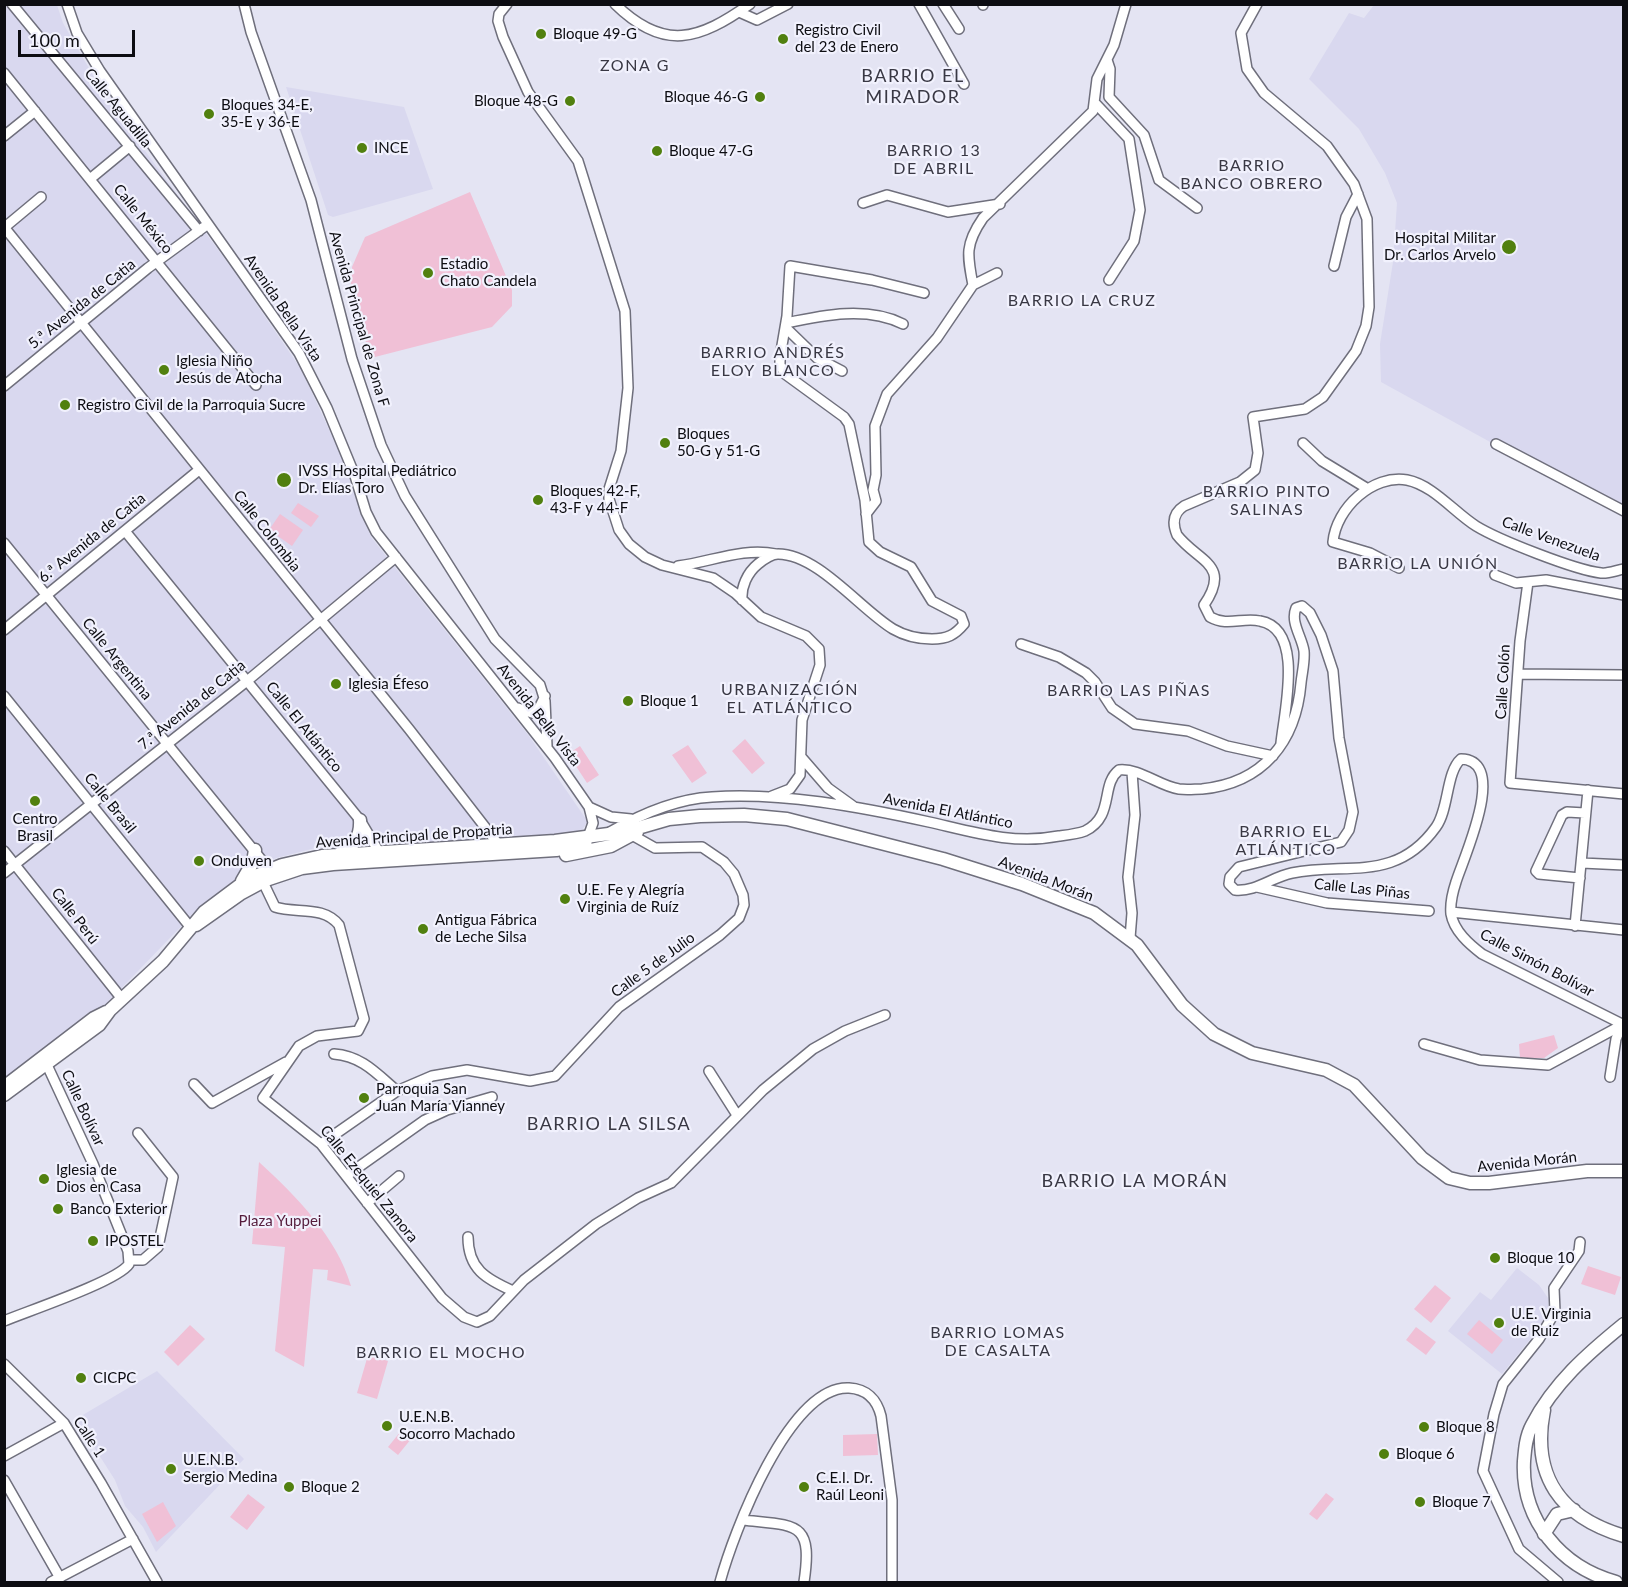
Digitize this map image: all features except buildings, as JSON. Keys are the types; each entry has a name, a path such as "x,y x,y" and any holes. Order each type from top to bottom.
{"main road":[{"name":"Avenida Morán","path":"588,837 700,816 744,815 787,819 943,859 1022,884 1082,907 1130,938 1182,1005 1214,1034 1252,1053 1326,1070 1354,1085 1422,1158 1449,1178 1470,1183 1489,1183 1587,1171 1623,1171"},
{"path":"337,855 348,849 358,838 360,820"},
{"name":"Avenida Morán","path":"521,853 534,857 576,855 611,846 651,824"},
{"path":"576,855 589,849 608,834"},
{"name":"Avenida Principal de Propatria","path":"323,860 502,850 588,837"},
{"path":"521,853 570,848 585,842 588,837"},
{"path":"236,887 250,871 255,850"},
{"name":"Avenida Principal de Propatria","path":"502,850 521,853"},
{"name":"Avenida Principal de Propatria","path":"4,1095 99,1025 110,1010 163,961 204,912 236,887 337,855 382,857"},
{"name":"Avenida Principal de Propatria","path":"191,928 269,876"},
{"name":"Avenida Principal de Propatria","path":"4,1087 94,1018 110,1010"},
{"path":"1616,1582 1575,1563 1544,1534 1527,1498 1524,1472 1531,1428 1545,1403 1569,1372 1623,1324"},
{"path":"1545,1403 1540,1436 1541,1460 1553,1487 1574,1510 1595,1526 1622,1534"},
{"path":"1544,1534 1557,1514 1574,1510"}],"street":[{"name":"Calle Aguadilla","path":"12,4 199,231"},
{"name":"Avenida Bella Vista","path":"67,4 77,33 100,71 300,356 327,408 369,520 547,746 589,807"},
{"name":"Avenida Principal de Zona F","path":"244,4 251,32 310,200 352,359 381,445 405,496 495,639 530,674 545,696"},
{"path":"507,4 499,14 498,21 502,37 528,92 578,161 625,311 628,387 621,451 609,489 614,519 624,537 638,551 654,561 713,578 761,617 806,636 819,649 820,665 804,713 800,775 795,785 779,795 752,798"},
{"path":"615,4 648,29 677,36 695,35 750,4"},
{"path":"739,12 758,20 788,4"},
{"path":"919,4 964,84"},
{"path":"943,4 959,29"},
{"path":"973,285 968,262 969,242 983,218 1089,117 1096,104 1097,80 1114,45 1126,4"},
{"path":"1257,4 1241,33 1247,69 1264,93 1327,146 1359,194 1364,206 1369,237 1369,307 1366,326 1356,351 1329,390 1315,404 1305,409 1253,417 1258,453 1255,470 1240,482 1184,506 1178,510 1174,519 1177,535 1201,555 1214,571 1213,592 1204,605 1210,617 1228,623 1258,620 1280,631 1285,639 1288,669 1281,746"},
{"path":"1107,60 1110,69 1109,97 1144,135 1159,180 1197,207"},
{"name":"Calle México","path":"4,73 256,385"},
{"path":"1096,104 1129,139 1140,210 1134,241 1109,280"},
{"path":"4,136 35,111"},
{"path":"90,179 130,146"},
{"path":"1334,266 1346,216 1359,194"},
{"path":"863,203 886,195 948,212 1000,204"},
{"path":"5,227 41,197"},
{"name":"5.ª Avenida de Catia","path":"4,386 208,224"},
{"name":"Calle Colombia","path":"5,227 502,850"},
{"path":"4,240 15,241"},
{"path":"670,566 760,551 776,554 812,565 891,628 904,635 930,639 954,635 966,622 964,618 932,601 911,567 874,547 867,536 867,514 849,424 782,369 780,357 786,326 790,266 866,279 924,293"},
{"path":"867,514 876,501 873,490 876,475 874,426 883,403 894,385 937,338 973,285 997,273"},
{"path":"786,326 814,317 866,313 883,315 903,324"},
{"path":"786,326 818,358 842,371"},
{"path":"1303,443 1322,461 1368,489 1347,512 1333,538 1335,544 1370,553 1399,568"},
{"path":"1496,444 1623,511"},
{"name":"6.ª Avenida de Catia","path":"4,630 199,470"},
{"name":"Calle Venezuela","path":"1368,489 1382,482 1408,480 1425,488 1476,526 1500,539 1602,573 1623,569"},
{"name":"Calle El Atlántico","path":"125,531 360,820 382,857"},
{"name":"Calle Argentina","path":"4,543 166,745 255,850 269,876 275,907 319,913 331,917 339,925 364,1019 358,1031 317,1036 307,1040 286,1062"},
{"path":"742,600 748,575 759,563 776,554"},
{"name":"7.ª Avenida de Catia","path":"4,873 247,681 396,557"},
{"path":"1559,582 1564,562"},
{"path":"1602,573 1620,593"},
{"path":"1495,575 1510,582 1538,580 1559,582 1620,593"},
{"name":"Calle Colón","path":"1528,582 1510,783 1588,790"},
{"path":"1130,938 1132,913 1128,877 1135,815 1132,772 1180,789 1211,788 1243,778 1273,756 1292,730 1301,690 1304,653 1294,617 1296,608 1302,606 1310,613 1321,635 1333,671 1339,738 1353,812 1349,830 1341,842 1239,867 1234,870 1228,880 1235,890 1257,887 1298,872 1374,868 1410,852 1436,827 1447,800 1454,766 1464,759 1473,762 1478,768 1482,798 1477,826 1454,886 1451,912 1623,930"},
{"path":"1021,644 1059,657 1086,673 1095,682 1112,708 1135,724 1188,731 1227,746 1273,756"},
{"path":"1519,674 1623,675"},
{"name":"Calle Brasil","path":"4,696 191,928"},
{"path":"511,703 524,712 532,713 539,708 545,696"},
{"path":"545,696 547,746"},
{"path":"801,756 828,788 857,808"},
{"name":"Avenida El Atlántico","path":"608,834 634,818 664,807 697,799 752,798 857,808 992,837 1045,839 1084,831 1095,824 1106,808 1114,774 1119,770 1132,772"},
{"path":"1575,926 1588,790 1623,794"},
{"path":"589,807 610,817 634,818"},
{"path":"588,837 593,823 589,807"},
{"path":"1580,878 1538,873 1537,869 1562,815 1567,812 1585,813"},
{"name":"Calle 5 de Julio","path":"321,1144 397,1091 432,1076 467,1070 530,1081 555,1076 619,1007 720,935 739,918 744,905 743,895 734,874 723,862 702,847 655,848 632,835"},
{"name":"Calle Perú","path":"4,851 122,999"},
{"path":"1582,863 1623,864"},
{"name":"Calle Las Piñas","path":"1257,887 1327,903 1429,911"},
{"name":"Calle Simón Bolívar","path":"1451,912 1467,942 1482,954 1623,1025"},
{"path":"468,1238 469,1253 477,1271 513,1291 596,1224 638,1197 672,1183 737,1116 813,1049 845,1031 885,1016"},
{"path":"1424,1044 1480,1060 1548,1065 1623,1025"},
{"path":"1610,1077 1616,1039 1623,1025"},
{"path":"334,1054 351,1056 363,1062 397,1091"},
{"path":"194,1084 212,1103 286,1062"},
{"name":"Calle Ezequiel Zamora","path":"286,1062 263,1098 321,1144 442,1298 464,1317 477,1322 490,1316 513,1291"},
{"name":"Calle Bolívar","path":"47,1065 93,1164 130,1262"},
{"path":"709,1071 737,1116"},
{"path":"346,1176 425,1120 447,1110 492,1097"},
{"path":"4,1321 102,1281 125,1270 130,1262 143,1260 159,1247 173,1177 138,1133"},
{"path":"367,1203 399,1176"},
{"path":"1558,1582 1519,1549 1483,1471 1494,1414 1503,1384 1539,1339 1555,1312 1554,1288 1579,1251 1580,1242"},
{"name":"Calle 1","path":"4,1364 64,1424 157,1582"},
{"path":"720,1582 743,1520 768,1463 812,1405 830,1391 839,1388 859,1389 878,1404 892,1500 892,1582"},
{"path":"4,1456 64,1424"},
{"path":"4,1480 56,1580 133,1539"},
{"path":"743,1520 789,1525 804,1537 808,1554 804,1582"}],"shaded area":[{"path":"5,5 57,5 63,23 106,98 233,270 301,369 339,451 371,537 529,736 588,822 581,831 526,840 392,847 339,842 276,858 240,876 198,909 107,1003 5,1078"},
{"name":"Hospital Militar Dr. Carlos Arvelo","path":"1374,5 1623,5 1623,515 1381,382 1380,344 1393,262 1397,203 1385,173 1359,129 1309,79 1349,13 1364,18"},
{"name":"INCE","path":"286,87 404,107 433,189 333,217 328,215"},
{"name":"U.E. Virginia de Ruiz","path":"1517,1268 1539,1285 1548,1298 1549,1316 1502,1374 1448,1331 1480,1292 1491,1300"},
{"name":"U.E.N.B. Sergio Medina","path":"157,1371 244,1459 156,1552 143,1527 125,1506 115,1480 76,1419"}],"green space":[{"name":"Estadio Chato Candela","path":"470,192 512,290 512,306 492,327 371,358 350,293 352,267 365,237"},
{"path":"298,503 319,516 311,527 291,513"},
{"path":"280,514 303,530 292,546 269,530"},
{"path":"745,739 765,763 752,774 732,751"},
{"path":"688,745 707,773 692,783 672,755"},
{"path":"580,746 599,775 587,783 568,754"},
{"path":"1554,1035 1558,1048 1544,1058 1520,1058 1519,1044"},
{"name":"Plaza Yuppei","path":"259,1162 314,1218 336,1251 351,1286 327,1280 328,1270 313,1269 304,1367 275,1351 285,1247 252,1244"},
{"path":"1588,1266 1621,1277 1615,1295 1581,1284"},
{"path":"1435,1285 1451,1298 1431,1323 1414,1309"},
{"path":"1479,1320 1503,1340 1492,1354 1467,1334"},
{"path":"190,1325 205,1339 178,1366 164,1352"},
{"path":"1416,1327 1436,1342 1426,1355 1406,1340"},
{"path":"368,1355 388,1361 377,1399 357,1393"},
{"path":"401,1431 411,1439 398,1455 388,1447"},
{"path":"877,1434 878,1455 843,1456 843,1435"},
{"path":"1326,1493 1334,1499 1317,1520 1309,1514"},
{"path":"248,1494 265,1507 247,1530 230,1517"},
{"path":"163,1502 176,1526 157,1542 142,1514"}],"place":[{"name":"Bloque 49-G","path":"541,34"},
{"name":"Registro Civil del 23 de Enero","path":"783,39"},
{"name":"Bloque 46-G","path":"760,97"},
{"name":"Bloque 48-G","path":"570,101"},
{"name":"Bloques 34-E, 35-E y 36-E","path":"209,114"},
{"name":"INCE","path":"362,148"},
{"name":"Bloque 47-G","path":"657,151"},
{"name":"Hospital Militar Dr. Carlos Arvelo","path":"1509,247"},
{"name":"Estadio Chato Candela","path":"428,273"},
{"name":"Iglesia Niño Jesús de Atocha","path":"164,370"},
{"name":"Registro Civil de la Parroquia Sucre","path":"65,405"},
{"name":"Bloques 50-G y 51-G","path":"665,443"},
{"name":"IVSS Hospital Pediátrico Dr. Elías Toro","path":"284,480"},
{"name":"Bloques 42-F, 43-F y 44-F","path":"538,500"},
{"name":"Iglesia Éfeso","path":"336,684"},
{"name":"Bloque 1","path":"628,701"},
{"name":"Centro Brasil","path":"35,801"},
{"name":"Onduven","path":"199,861"},
{"name":"U.E. Fe y Alegría Virginia de Ruíz","path":"565,899"},
{"name":"Antigua Fábrica de Leche Silsa","path":"423,929"},
{"name":"Parroquia San Juan María Vianney","path":"364,1098"},
{"name":"Iglesia de Dios en Casa","path":"44,1179"},
{"name":"Banco Exterior","path":"58,1209"},
{"name":"IPOSTEL","path":"93,1241"},
{"name":"Bloque 10","path":"1495,1258"},
{"name":"U.E. Virginia de Ruiz","path":"1499,1323"},
{"name":"CICPC","path":"81,1378"},
{"name":"U.E.N.B. Socorro Machado","path":"387,1426"},
{"name":"Bloque 8","path":"1424,1427"},
{"name":"Bloque 6","path":"1384,1454"},
{"name":"U.E.N.B. Sergio Medina","path":"171,1469"},
{"name":"Bloque 2","path":"289,1487"},
{"name":"C.E.I. Dr. Raúl Leoni","path":"804,1487"},
{"name":"Bloque 7","path":"1420,1502"}],"district":[{"name":"ZONA G","path":"635,66"},
{"name":"BARRIO EL MIRADOR","path":"913,86"},
{"name":"BARRIO 13 DE ABRIL","path":"934,160"},
{"name":"BARRIO BANCO OBRERO","path":"1252,175"},
{"name":"BARRIO LA CRUZ","path":"1082,301"},
{"name":"BARRIO ANDRÉS ELOY BLANCO","path":"773,362"},
{"name":"BARRIO PINTO SALINAS","path":"1267,501"},
{"name":"BARRIO LA UNIÓN","path":"1418,564"},
{"name":"BARRIO LAS PIÑAS","path":"1129,691"},
{"name":"URBANIZACIÓN EL ATLÁNTICO","path":"790,699"},
{"name":"BARRIO EL ATLÁNTICO","path":"1286,841"},
{"name":"BARRIO LA SILSA","path":"609,1124"},
{"name":"BARRIO LA MORÁN","path":"1135,1181"},
{"name":"BARRIO LOMAS DE CASALTA","path":"998,1342"},
{"name":"BARRIO EL MOCHO","path":"441,1353"}]}
